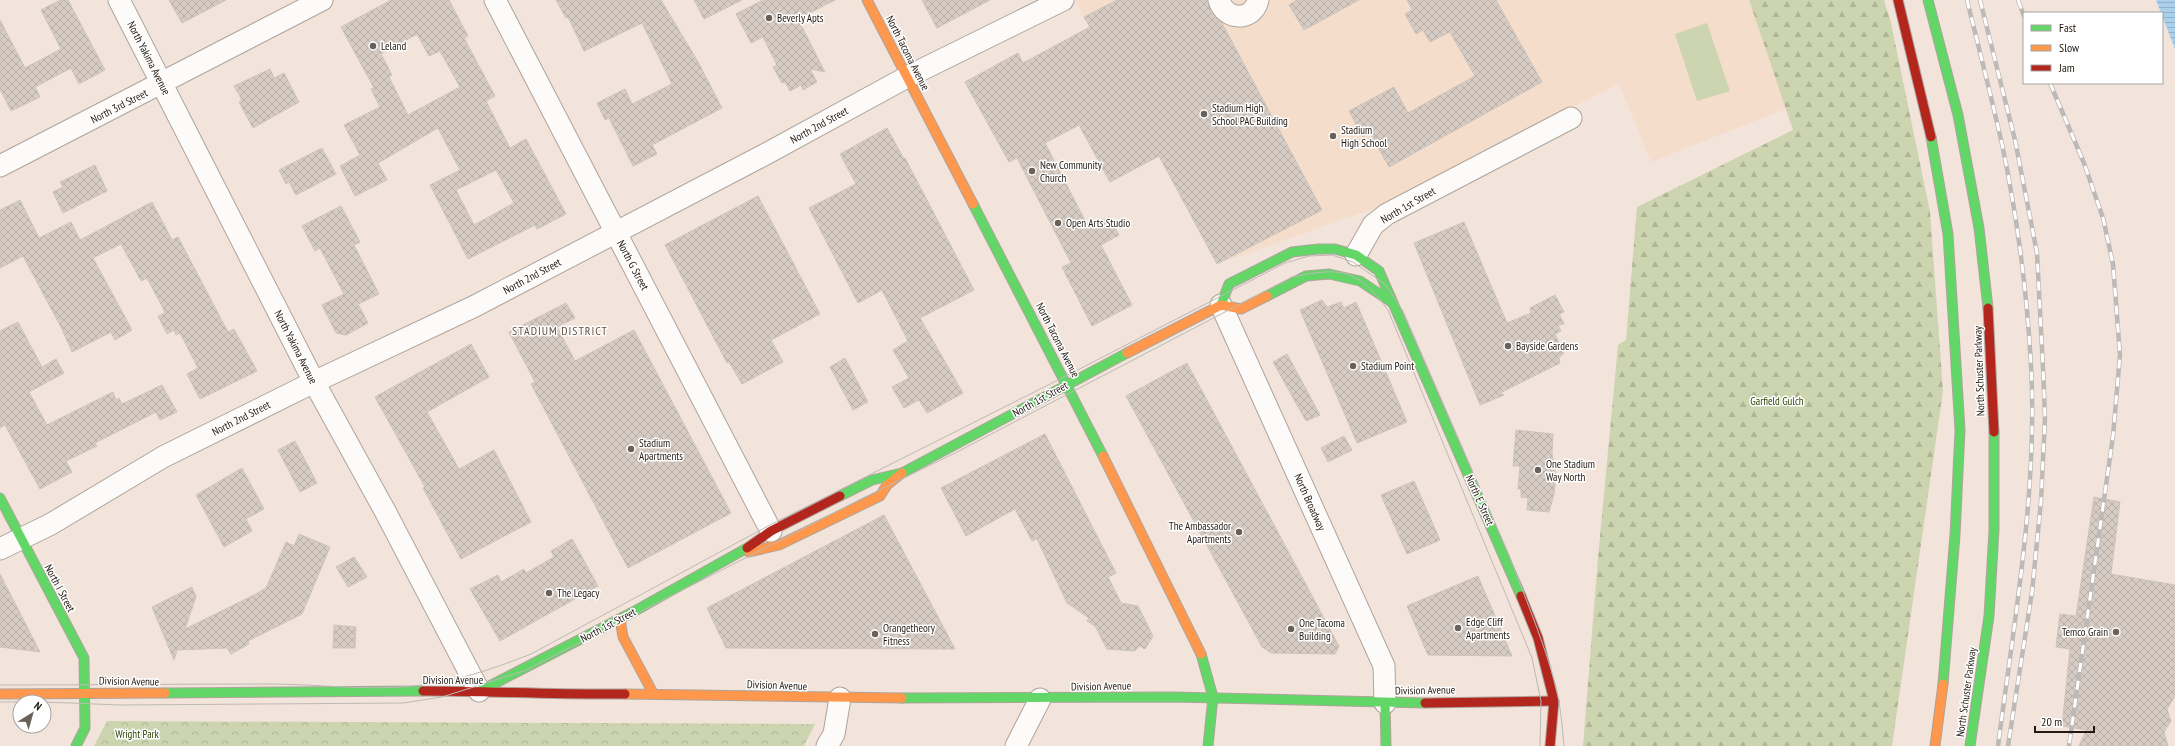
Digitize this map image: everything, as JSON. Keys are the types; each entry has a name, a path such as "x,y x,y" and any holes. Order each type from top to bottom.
{"main road":[{"name":"North Tacoma Avenue","path":"867,0 1067,384 1194,637 1205,664 1213,697"},
{"name":"North Schuster Parkway","path":"1898,0 1929,126 1948,234 1960,430 1955,535 1941,708 1935,746"},
{"name":"North Schuster Parkway","path":"1928,0 1936,25 1958,115 1979,228 1988,299 1994,434 1994,530 1989,616 1970,746"},
{"path":"1356,255 1329,249 1292,252 1229,284 1221,305 1241,309 1306,276 1329,274 1360,281 1393,303"},
{"name":"North E Street","path":"1356,255 1379,270 1519,590 1540,644 1554,701 1550,746"},
{"name":"North 1st Street","path":"479,691 620,619 736,555 771,531 872,480 902,472 1067,384 1221,305"},
{"name":"North 1st Street","path":"736,555 779,545 880,496 902,472"},
{"name":"North I Street","path":"0,498 84,658 85,728 76,746"},
{"path":"620,619 623,637 653,693"},
{"name":"Division Avenue","path":"0,694 85,692 117,694 479,691 558,695 653,693 840,698 1040,699 1213,697 1386,703 1554,701"},
{"path":"1207,744 1213,697"},
{"path":"1386,703 1386,746"}],"street":[{"name":"North Yakima Avenue","path":"119,0 314,382 385,511 479,691"},
{"name":"North 3rd Street","path":"0,166 162,84 322,0"},
{"name":"North G Street","path":"495,0 771,531"},
{"name":"North 2nd Street","path":"0,549 51,524 163,457 314,382 475,306 758,159 907,77 1063,0"},
{"path":"1219,0 1224,10 1229,14 1242,16 1253,10 1258,0"},
{"name":"North 1st Street","path":"1356,255 1373,225 1387,214 1571,118"},
{"name":"North Broadway","path":"1221,305 1384,666 1386,703"},
{"path":"827,746 834,734 840,698"},
{"path":"1016,746 1040,699"}],"shaded area":[{"name":"Stadium High School","path":"1075,0 1749,0 1786,109 1651,162 1619,83 1381,206 1217,264"}],"green space":[{"name":"Garfield Gulch","path":"1749,0 1884,0 1891,23 1930,212 1943,391 1892,746 1583,746 1598,558 1618,345 1626,340 1637,207 1793,130"},
{"path":"1707,23 1730,91 1697,101 1675,34"},
{"name":"Wright Park","path":"107,721 815,724 804,746 94,746"}],"water":[{"path":"2156,0 2175,0 2175,49 2163,18 2163,12 2161,12"}],"building":[{"path":"60,0 68,0 105,70 79,84 71,68 35,87 40,97 11,111 0,89 0,20 25,68 61,49 41,10"},
{"path":"169,0 226,0 182,23"},
{"path":"391,0 449,0 468,36 464,38 495,96 486,101 510,148 526,139 566,214 537,229 535,225 468,259 430,185 460,170 438,128 378,163 387,180 355,196 340,166 360,155 344,125 380,107 371,89 374,88 341,27","holes":["417,34 429,56 440,51 460,87 408,115 389,77 392,75 381,54","496,170 514,203 474,225 456,190"]},
{"path":"556,0 661,0 697,60 722,108 652,145 657,154 633,166 609,118 605,120 597,103 625,89 632,104 672,84 642,23 584,51 568,17 566,18"},
{"path":"694,0 742,0 704,19"},
{"path":"763,0 835,0 798,19 825,72 810,69 817,82 803,90 801,85 790,91 785,82 782,83 773,67 777,65 763,37 751,43 736,14"},
{"path":"922,0 990,0 937,28"},
{"path":"1117,0 1207,0 1211,12 1222,23 1322,210 1217,264 1159,156 1110,182 1079,125 1045,143 1089,228 1109,217 1119,235 1101,245 1132,305 1092,326 1062,267 1071,263 1017,158 1009,162 965,82 1018,53 1023,63 1090,27 1084,17"},
{"path":"1297,0 1359,0 1304,30 1289,5"},
{"name":"Stadium High School","path":"1407,0 1496,0 1542,82 1389,167 1370,133 1363,137 1349,111 1394,87 1408,113 1475,76 1450,32 1430,42 1423,30 1416,34 1405,14 1412,10"},
{"path":"270,69 274,78 284,73 299,102 253,128 239,102 242,100 234,86"},
{"path":"887,128 904,159 905,158 974,290 920,318 963,393 927,413 919,400 904,408 892,387 909,378 893,350 908,341 882,290 858,303 809,208 856,184 840,154"},
{"path":"322,148 336,174 296,195 289,182 286,184 279,170"},
{"path":"95,165 107,191 63,213 53,192 63,187 60,182"},
{"path":"758,196 820,314 771,340 783,362 742,384 729,362 727,363 665,245"},
{"path":"20,200 39,238 71,222 80,240 152,202 172,240 178,237 228,332 234,329 257,371 200,399 187,374 198,368 180,333 176,335 174,330 167,334 158,316 165,313 163,308 147,278 141,281 121,244 93,258 132,330 115,340 111,332 72,352 62,329 23,256 0,268 0,210"},
{"path":"341,206 360,242 354,245 379,294 358,304 368,323 346,335 336,333 322,305 344,294 320,248 315,251 302,226"},
{"path":"1464,222 1507,323 1531,313 1530,308 1555,295 1564,312 1559,314 1564,324 1558,325 1561,331 1555,334 1564,353 1559,358 1560,363 1500,393 1504,395 1480,405 1414,243"},
{"name":"Stadium Point","path":"1322,300 1327,307 1341,302 1344,308 1356,302 1407,422 1357,443 1300,310"},
{"name":"Stadium Apartments","path":"566,303 575,318 557,327 575,361 634,330 731,513 628,568 531,384 535,382 509,332"},
{"path":"18,322 42,367 56,359 64,373 29,392 47,425 113,392 116,400 119,398 122,404 162,385 177,412 160,420 156,412 95,443 97,446 66,461 72,472 40,489 5,425 0,428 0,331"},
{"path":"471,344 489,377 427,412 459,469 494,450 531,522 461,559 423,488 425,487 375,397"},
{"path":"1287,354 1320,415 1306,421 1273,362"},
{"path":"845,358 868,402 853,410 830,367"},
{"path":"1187,363 1339,646 1335,654 1271,653 1262,647 1126,396"},
{"name":"One Stadium Way North","path":"1516,430 1553,434 1552,453 1556,475 1554,494 1549,512 1527,510 1528,498 1521,497 1521,489 1518,489 1520,466 1513,466"},
{"path":"1045,434 1116,573 1108,577 1121,603 1138,606 1153,636 1145,649 1139,646 1135,651 1107,649 1095,626 1087,621 1089,618 1067,603 1037,539 1032,541 1015,509 966,536 941,488"},
{"path":"1344,436 1352,450 1328,462 1321,448"},
{"path":"295,441 317,483 300,492 278,450"},
{"path":"242,468 264,509 246,519 252,531 224,547 196,495"},
{"path":"1414,481 1440,540 1407,554 1381,495"},
{"name":"Temco Grain","path":"2094,497 2120,502 2111,574 2175,585 2175,696 2167,709 2171,721 2164,732 2168,746 2079,746 2086,730 2062,726 2070,649 2056,647 2060,614 2076,616"},
{"path":"884,515 955,649 726,648 707,608"},
{"path":"299,534 330,547 302,614 248,641 249,644 231,654 227,648 177,650 174,660 152,607 192,587 196,597 185,629 254,595 266,588 286,542 294,546"},
{"name":"The Legacy","path":"572,539 598,586 500,641 470,589 498,575 501,582 524,569 526,573 554,557 551,551"},
{"path":"354,557 367,577 348,587 336,567"},
{"path":"0,574 40,652 0,647"},
{"name":"Edge Cliff Apartments","path":"1478,576 1512,656 1428,655 1407,606"},
{"path":"334,625 356,627 355,648 333,648"}],"tram line":[{"path":"0,685 287,684 378,688 429,684 488,670 531,654 768,526 1064,377 1285,263 1309,256 1332,255 1353,262 1385,284 1403,311 1509,555 1538,630 1557,693 1564,746"},
{"path":"52,702 120,705 403,703 442,697 524,671 861,499 955,453 1292,277 1323,272 1336,272 1357,278 1377,296 1388,310 1532,658 1541,701 1540,746"},
{"path":"0,702 12,702"}],"railway":[{"path":"1967,0 2002,144 2012,198 2021,254 2031,365 2031,460 2028,508 1998,746"},
{"path":"1980,0 2015,140 2037,253 2045,418 2041,501 2032,592 2008,746"},
{"path":"2018,0 2023,13"},
{"path":"2050,84 2084,163 2103,218 2113,264 2120,355 2113,436 2069,746"}],"traffic: fast":[{"path":"1928,0 1958,115 1979,228 1988,308"},
{"path":"1931,137 1948,234 1960,430 1955,535 1943,684"},
{"path":"973,204 1103,456"},
{"path":"1221,305 1229,284 1292,252 1335,249 1356,255 1379,271 1521,596"},
{"path":"1267,296 1306,276 1329,274 1360,281 1393,303"},
{"path":"840,496 872,480 902,473 1127,353"},
{"path":"1970,746 1989,616 1994,530 1994,432"},
{"path":"0,498 84,658 85,728 76,746"},
{"path":"480,691 633,612 747,548"},
{"path":"1201,654 1213,697 1208,746"},
{"path":"165,693 423,691"},
{"path":"902,698 1173,697 1425,703"},
{"path":"1385,703 1386,746"}],"traffic: slow":[{"path":"867,0 973,204"},
{"path":"1127,353 1221,305 1241,309 1267,296"},
{"path":"1103,456 1201,654"},
{"path":"749,552 779,545 880,496 887,485 902,473"},
{"path":"620,619 623,637 653,693"},
{"path":"1935,746 1943,684"},
{"path":"0,694 165,693"},
{"path":"625,694 902,698"}],"traffic: jam":[{"path":"1898,0 1931,137"},
{"path":"1988,308 1994,432"},
{"path":"747,548 771,531 840,496"},
{"path":"1521,596 1538,638 1554,701 1550,746"},
{"path":"423,691 625,694"},
{"path":"1425,703 1554,701"}],"place":[{"name":"Beverly Apts","path":"769,18"},
{"name":"Leland","path":"373,46"},
{"name":"Stadium High School PAC Building","path":"1204,114"},
{"name":"Stadium High School","path":"1333,136"},
{"name":"New Community Church","path":"1032,171"},
{"name":"Open Arts Studio","path":"1058,223"},
{"name":"Bayside Gardens","path":"1508,346"},
{"name":"Stadium Point","path":"1353,366"},
{"name":"Stadium Apartments","path":"631,449"},
{"name":"One Stadium Way North","path":"1538,470"},
{"name":"The Ambassador Apartments","path":"1239,532"},
{"name":"The Legacy","path":"549,593"},
{"name":"Edge Cliff Apartments","path":"1458,628"},
{"name":"One Tacoma Building","path":"1291,629"},
{"name":"Temco Grain","path":"2116,632"},
{"name":"Orangetheory Fitness","path":"875,634"}],"district":[{"name":"STADIUM DISTRICT","path":"560,330"}]}
